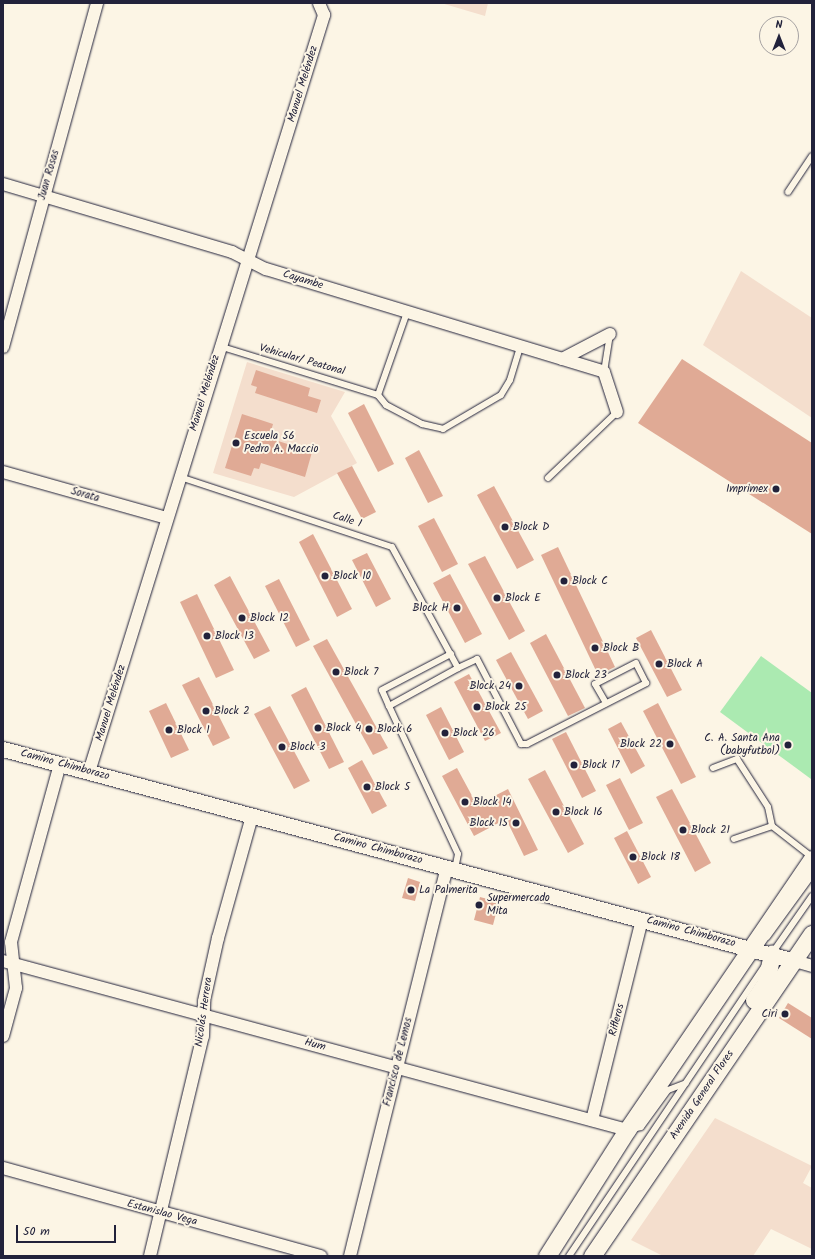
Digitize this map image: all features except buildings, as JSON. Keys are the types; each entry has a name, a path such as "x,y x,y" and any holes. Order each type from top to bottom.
{"main road":[{"path":"547,1256 627,1130 753,948 812,858"},
{"name":"Avenida General Flores","path":"592,1256 812,934"},
{"path":"681,1127 692,1092 766,982 772,954"}],"street":[{"name":"Juan Rosas","path":"3,347 96,3"},
{"name":"Manuel Meléndez","path":"89,772 219,346 248,260 324,14 319,3"},
{"name":"Cayambe","path":"3,184 232,252 266,269 604,372"},
{"path":"562,359 610,334"},
{"path":"604,372 617,412"},
{"name":"Sorata","path":"3,472 167,518"},
{"name":"Camino Chimborazo","path":"3,748 252,816 753,948 795,961"},
{"path":"3,1036 16,988 8,963 11,942 60,764"},
{"name":"Nicolás Herrera","path":"150,1256 159,1212 203,1036 203,1015 218,938 252,816"},
{"name":"Francisco de Lemos","path":"350,1256 396,1066 451,869"},
{"name":"Rifleros","path":"592,1120 642,919"},
{"path":"795,961 812,966"},
{"name":"Hum","path":"8,963 396,1066 627,1130"},
{"name":"Estanislao Vega","path":"3,1168 321,1256"}],"lane":[{"path":"788,192 812,156"},
{"path":"378,394 407,312"},
{"path":"604,372 610,334"},
{"name":"Vehicular/ Peatonal","path":"219,346 378,394 386,404 416,421 443,429 500,395 510,380 520,347"},
{"path":"548,478 617,412"},
{"name":"Calle 1","path":"180,477 392,547 458,668"},
{"path":"451,654 382,690 458,854 451,869"},
{"path":"389,706 477,659 520,744 527,744 606,704 646,683 636,663 595,684 606,704"},
{"path":"713,768 737,759 768,807 772,826 812,858"},
{"path":"734,839 772,826"},
{"path":"753,948 774,931 812,875"},
{"name":"Avenida General Flores","path":"569,1256 812,896"},
{"name":"Avenida General Flores","path":"627,1130 641,1127 668,1090 686,1083"}],"shaded area":[{"path":"441,3 488,3 485,16"},
{"path":"741,271 812,318 812,418 703,345"},
{"path":"247,362 345,392 331,416 357,463 294,497 213,473"},
{"path":"715,1118 812,1166 803,1183 812,1188 812,1249 771,1229 753,1256 663,1256 631,1240"}],"green space":[{"name":"C. A. Santa Ana (babyfutbol)","path":"761,656 812,693 811,779 720,712"}],"place":[{"name":"Escuela 56 Pedro A. Maccio","path":"236,443"},
{"name":"Imprimex","path":"776,489"},
{"name":"Block D","path":"505,527"},
{"name":"Block 10","path":"325,576"},
{"name":"Block C","path":"564,581"},
{"name":"Block E","path":"497,598"},
{"name":"Block H","path":"457,608"},
{"name":"Block 12","path":"242,618"},
{"name":"Block 13","path":"207,636"},
{"name":"Block B","path":"595,648"},
{"name":"Block A","path":"659,664"},
{"name":"Block 7","path":"336,672"},
{"name":"Block 23","path":"557,675"},
{"name":"Block 24","path":"519,686"},
{"name":"Block 25","path":"477,707"},
{"name":"Block 2","path":"206,711"},
{"name":"Block 4","path":"318,728"},
{"name":"Block 6","path":"369,729"},
{"name":"Block 1","path":"169,730"},
{"name":"Block 26","path":"445,733"},
{"name":"Block 22","path":"670,744"},
{"name":"C. A. Santa Ana (babyfutbol)","path":"788,745"},
{"name":"Block 3","path":"282,747"},
{"name":"Block 17","path":"574,765"},
{"name":"Block 5","path":"367,787"},
{"name":"Block 14","path":"465,802"},
{"name":"Block 16","path":"556,812"},
{"name":"Block 15","path":"516,823"},
{"name":"Block 21","path":"683,830"},
{"name":"Block 18","path":"633,857"},
{"name":"La Palmerita","path":"411,890"},
{"name":"Supermercado Mita","path":"479,905"},
{"name":"Ciri","path":"785,1014"}]}
